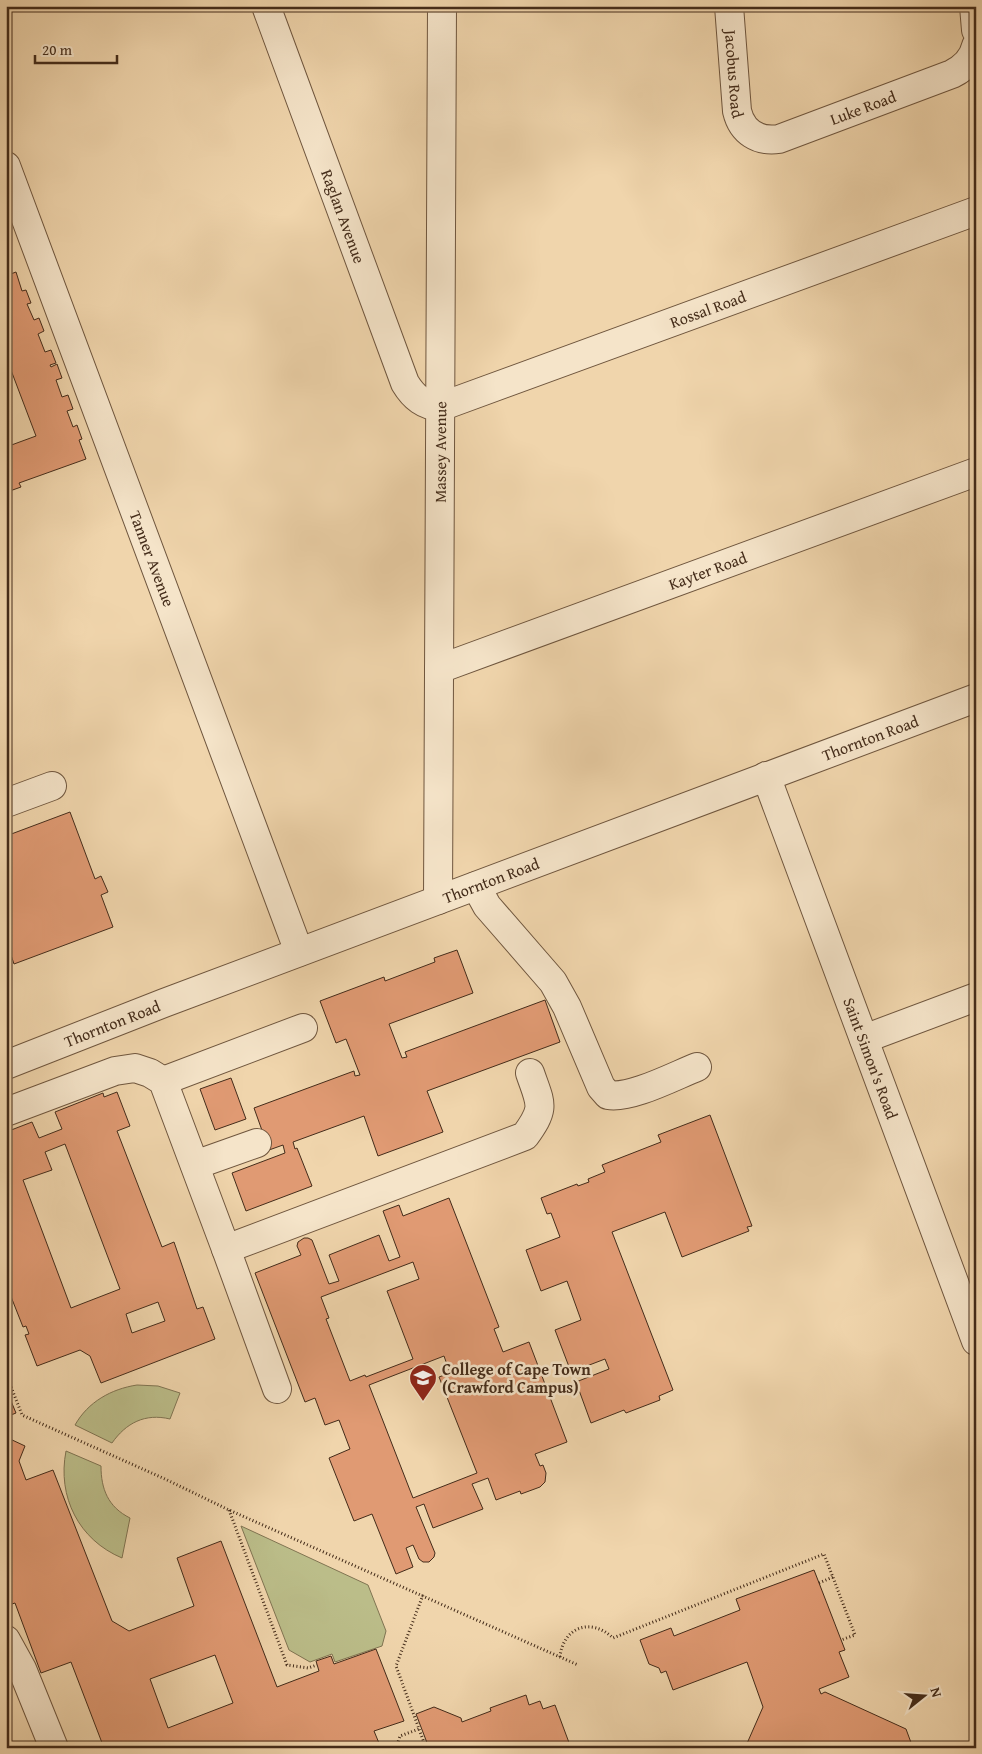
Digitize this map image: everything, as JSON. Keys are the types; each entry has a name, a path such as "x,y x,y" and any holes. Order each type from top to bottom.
{"street":[{"name":"Raglan Avenue","path":"266,6 405,383 411,393 420,401 440,408"},
{"name":"Massey Avenue","path":"438,900 442,6"},
{"name":"Jacobus Road","path":"729,6 737,111 739,120 753,135"},
{"path":"974,6 976,30"},
{"name":"Luke Road","path":"753,135 763,139 779,139 952,74 962,69 973,54"},
{"name":"Tanner Avenue","path":"6,166 299,952"},
{"name":"Rossal Road","path":"440,408 976,211"},
{"name":"Kayter Road","path":"439,669 976,472"},
{"name":"Thornton Road","path":"6,1065 299,952 976,698"},
{"name":"Saint Simon's Road","path":"766,776 864,1039 968,1295 976,1341"},
{"path":"6,803 52,786"},
{"path":"476,886 487,906 553,982 567,1006 601,1087 608,1095 617,1096 633,1092 697,1067"},
{"path":"864,1039 976,997"},
{"path":"163,1081 303,1028"},
{"path":"6,1112 115,1071 135,1068 150,1073 163,1081 277,1389"},
{"path":"226,1249 525,1136 540,1112 539,1101 530,1072"},
{"path":"195,1165 257,1143"},
{"path":"6,1640 22,1669 54,1748"}],"path":[{"path":"6,1374 22,1415 229,1510 578,1665"},
{"path":"229,1510 287,1664 308,1668 318,1665"},
{"path":"560,1657 561,1648 565,1640 579,1628 588,1626 598,1628 606,1631 613,1638 824,1554 854,1635 841,1640"},
{"path":"820,1583 833,1577"},
{"path":"423,1595 396,1666 426,1748"},
{"path":"396,1748 400,1736 419,1728"}],"green space":[{"path":"137,1385 158,1386 180,1393 170,1419 152,1417 137,1421 123,1430 112,1443 75,1425 93,1403 109,1393"},
{"path":"66,1451 101,1466 102,1482 107,1496 122,1514 130,1518 122,1558 94,1540 75,1515 68,1500 65,1485"},
{"path":"241,1526 368,1585 386,1631 382,1646 335,1662 332,1654 310,1662 289,1650"}],"building":[{"path":"6,270 8,275 16,272 22,291 26,290 31,303 27,304 34,320 39,318 44,331 38,334 45,352 51,350 56,363 50,365 51,367 57,364 62,378 56,380 62,397 68,395 73,409 67,411 73,427 77,425 82,439 79,440 86,459 19,483 21,487 7,492 6,447 36,436 6,357"},
{"path":"70,812 95,879 101,876 108,892 101,895 113,927 14,964 11,955 6,957 6,836"},
{"path":"457,950 473,993 389,1024 402,1058 407,1057 405,1052 545,1000 560,1042 427,1091 443,1132 378,1156 364,1116 293,1142 312,1186 246,1211 232,1173 285,1153 283,1145 269,1150 254,1108 354,1071 355,1076 360,1075 346,1039 336,1043 320,1001 384,977 385,981 435,962 434,958"},
{"path":"231,1078 246,1119 215,1130 200,1089"},
{"path":"117,1092 130,1126 117,1131 162,1247 174,1242 197,1309 203,1307 215,1339 101,1383 90,1356 80,1350 37,1366 25,1335 29,1334 26,1326 23,1327 6,1284 6,1132 32,1122 39,1138 62,1129 55,1112 103,1093 104,1097","holes":["65,1144 120,1289 71,1308 23,1180 52,1170 45,1152","158,1302 165,1321 132,1333 126,1314"]},
{"path":"710,1115 752,1226 747,1227 749,1231 682,1257 665,1212 612,1232 673,1390 659,1396 660,1400 626,1413 624,1410 591,1423 576,1382 609,1369 605,1359 571,1372 555,1330 581,1320 567,1281 541,1291 526,1250 560,1237 551,1213 547,1214 541,1198 577,1184 578,1186 589,1182 588,1179 605,1172 602,1165 661,1142 658,1135"},
{"path":"449,1198 499,1327 494,1329 503,1352 529,1342 567,1442 535,1454 540,1466 543,1465 546,1473 545,1482 540,1487 521,1494 520,1491 496,1500 488,1478 472,1484 483,1509 433,1528 424,1504 416,1507 435,1553 434,1557 429,1562 423,1562 419,1559 413,1545 406,1548 413,1567 396,1574 372,1514 354,1521 329,1458 350,1449 339,1420 325,1425 315,1398 305,1402 255,1273 301,1255 297,1246 298,1242 308,1238 312,1240 329,1284 339,1281 329,1255 379,1235 389,1261 400,1257 383,1211 399,1205 403,1216","holes":["413,1262 419,1279 387,1291 413,1359 350,1381 326,1319 329,1318 321,1297","444,1356 450,1373 439,1377 477,1473 413,1498 369,1385"]},
{"path":"6,1389 16,1413 6,1417"},
{"path":"6,1429 10,1439 25,1446 19,1461 26,1480 53,1470 112,1621 129,1631 194,1606 177,1558 221,1541 277,1687 319,1671 316,1661 331,1656 334,1664 376,1649 404,1721 374,1731 381,1748 335,1748 334,1746 329,1748 104,1748 71,1662 41,1673 15,1603 6,1606 6,1487 9,1486 6,1480","holes":["215,1655 233,1703 168,1728 150,1679"]},
{"path":"814,1570 845,1650 839,1652 849,1677 819,1689 821,1694 825,1692 906,1729 913,1748 745,1748 763,1707 747,1662 673,1690 666,1671 661,1673 659,1668 649,1664 640,1640 671,1628 674,1636 740,1610 736,1599"},
{"path":"526,1695 529,1705 540,1701 543,1709 555,1705 571,1748 429,1748 416,1714 434,1707 461,1718 462,1722 491,1711 490,1708"}],"place":[{"name":"College of Cape Town (Crawford Campus)","path":"423,1402"}]}
